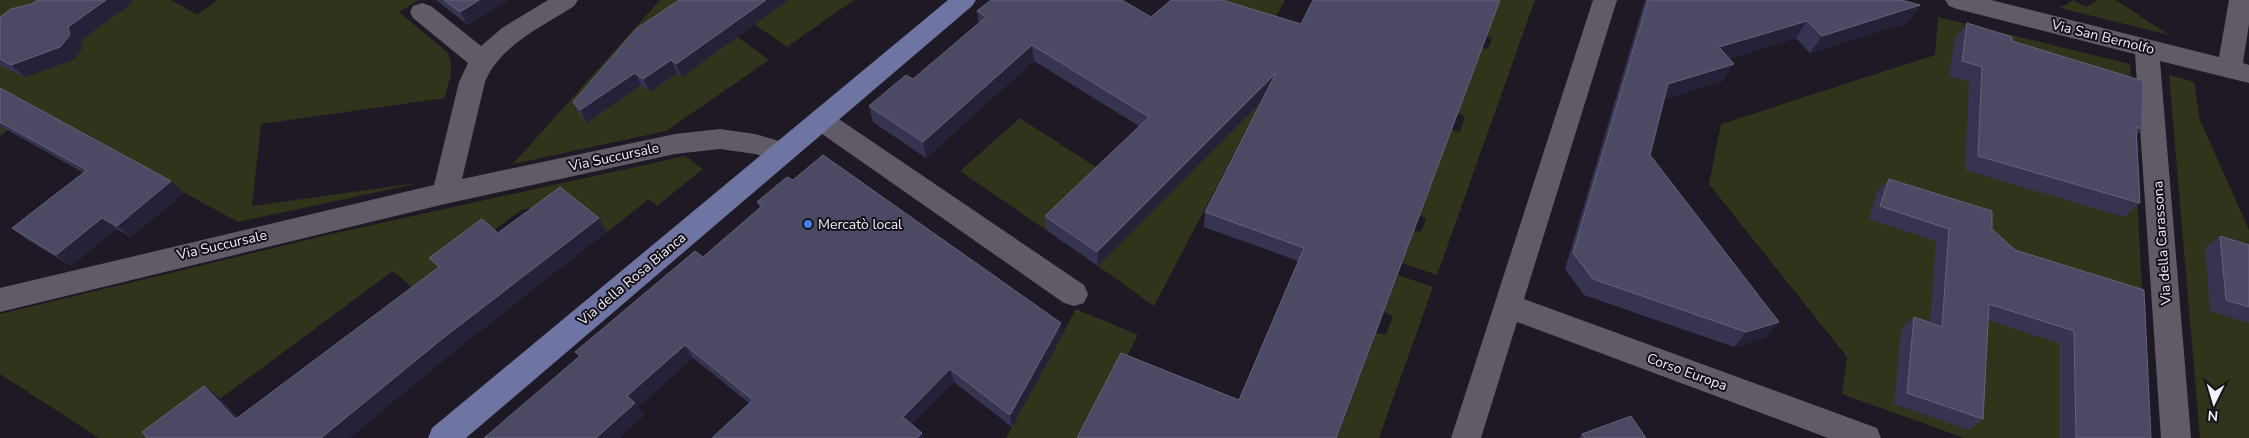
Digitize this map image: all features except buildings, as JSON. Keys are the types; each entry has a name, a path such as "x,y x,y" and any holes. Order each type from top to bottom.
{"main road":[{"name":"Via della Rosa Bianca","path":"443,438 964,0"}],"street":[{"path":"445,193 472,82 482,60 497,45 566,0"},
{"path":"1466,438 1605,0"},
{"name":"Via San Bernolfo","path":"1957,0 2239,71"},
{"path":"2239,71 2241,0"},
{"path":"422,12 482,60"},
{"name":"Via della Carassona","path":"2147,48 2176,438"},
{"path":"821,120 1074,294"},
{"name":"Via Succursale","path":"0,300 445,193 675,144 720,139 743,141 784,152"},
{"name":"Corso Europa","path":"1508,306 1866,438"}],"green space":[{"path":"0,0 172,0 197,15 218,0 419,0 399,12 447,52 450,57 451,69 445,98 261,124 252,206 424,182 238,222 34,111 0,136"},
{"path":"660,0 687,0 769,60 666,131 513,164"},
{"path":"788,0 854,0 787,47 754,24"},
{"path":"1186,0 1285,0 1267,32"},
{"path":"1491,0 1535,0 1437,275 1402,263 1414,230 1421,232 1426,218 1419,216 1452,130 1460,132 1465,116 1457,113 1482,48 1488,49 1492,38 1486,36"},
{"path":"2073,0 2086,7 2097,0 2116,0 2169,35 2060,8"},
{"path":"1938,17 2130,64 2150,438 1964,438 1842,394 1847,357 1709,184 1721,124 1935,55"},
{"path":"2169,75 2194,82 2200,120 2249,230 2249,438 2200,438"},
{"path":"1262,100 1154,306 1098,266"},
{"path":"1020,118 1105,173 1046,230 960,171"},
{"path":"685,156 703,169 657,206 649,199 607,232 569,201 521,210 415,290 393,271 167,438 99,438 0,374 0,314 336,233"},
{"path":"1398,275 1433,287 1379,438 1337,438 1376,333 1386,335 1393,316 1384,312"},
{"path":"1076,309 1138,335 1084,438 1006,438"}],"place":[{"name":"Mercatò local","path":"808,224"}]}
